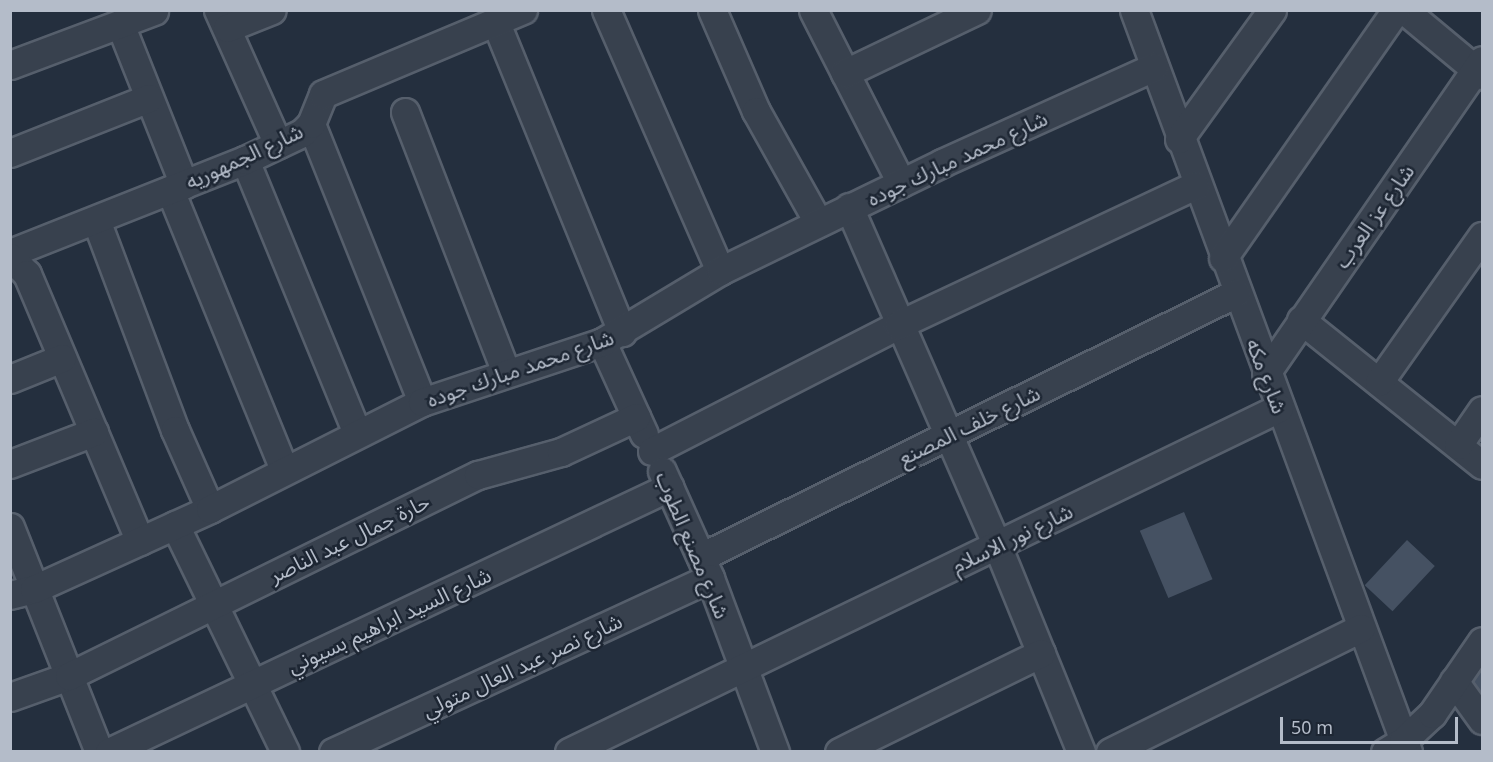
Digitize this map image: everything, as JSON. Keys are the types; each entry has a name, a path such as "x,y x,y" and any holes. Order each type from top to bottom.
{"street":[{"path":"272,10 223,19 278,144"},
{"name":"شارع الجمهوريه","path":"10,255 245,160 311,124 323,94 523,10"},
{"path":"606,10 720,271"},
{"path":"711,10 756,111 818,222"},
{"path":"813,10 901,183"},
{"path":"845,73 977,10"},
{"path":"1179,139 1272,10"},
{"path":"1223,258 1396,10"},
{"path":"1404,10 1480,68"},
{"path":"10,65 154,11"},
{"name":"شارع مكه","path":"1142,16 1154,67 1179,139 1361,628 1399,748"},
{"name":"شارع مصنع الطوب","path":"496,23 612,337 636,417 706,568 775,752"},
{"path":"120,24 149,98 177,188 284,470"},
{"name":"شارع محمد مبارك جوده","path":"22,592 210,509 422,402 612,337 720,271 818,222 1154,67"},
{"name":"شارع عز العرب","path":"1266,373 1480,68"},
{"path":"10,153 149,98"},
{"path":"405,112 506,373"},
{"path":"311,124 422,402"},
{"path":"245,160 357,433"},
{"path":"652,451 898,325 1195,184"},
{"path":"849,207 898,325 997,545 1081,752"},
{"path":"96,220 175,430 210,509"},
{"path":"1379,382 1482,236"},
{"path":"10,255 27,274 141,541"},
{"name":"شارع خلف المصنع","path":"706,568 947,436 1236,293"},
{"path":"1301,320 1482,465"},
{"path":"10,379 62,358"},
{"name":"شارع نور الاسلام","path":"568,752 1279,408"},
{"path":"1458,445 1482,410"},
{"name":"حارة جمال عبد الناصر","path":"10,697 69,676 478,475 561,452 636,417"},
{"path":"10,464 94,432"},
{"name":"شارع السيد ابراهيم بسيوني","path":"109,752 669,487"},
{"path":"175,525 285,752"},
{"path":"10,527 22,592 69,676 99,752"},
{"name":"شارع نصر عبد العال متولي","path":"333,752 706,568"},
{"path":"1110,752 1361,628"},
{"path":"1399,748 1432,714 1482,641"},
{"path":"839,752 1041,652"},
{"path":"1455,681 1482,720"}],"building":[{"path":"1184,512 1213,579 1168,598 1140,531"},
{"path":"1407,540 1435,566 1393,611 1365,585"},
{"path":"1482,665 1482,704 1464,678"}]}
